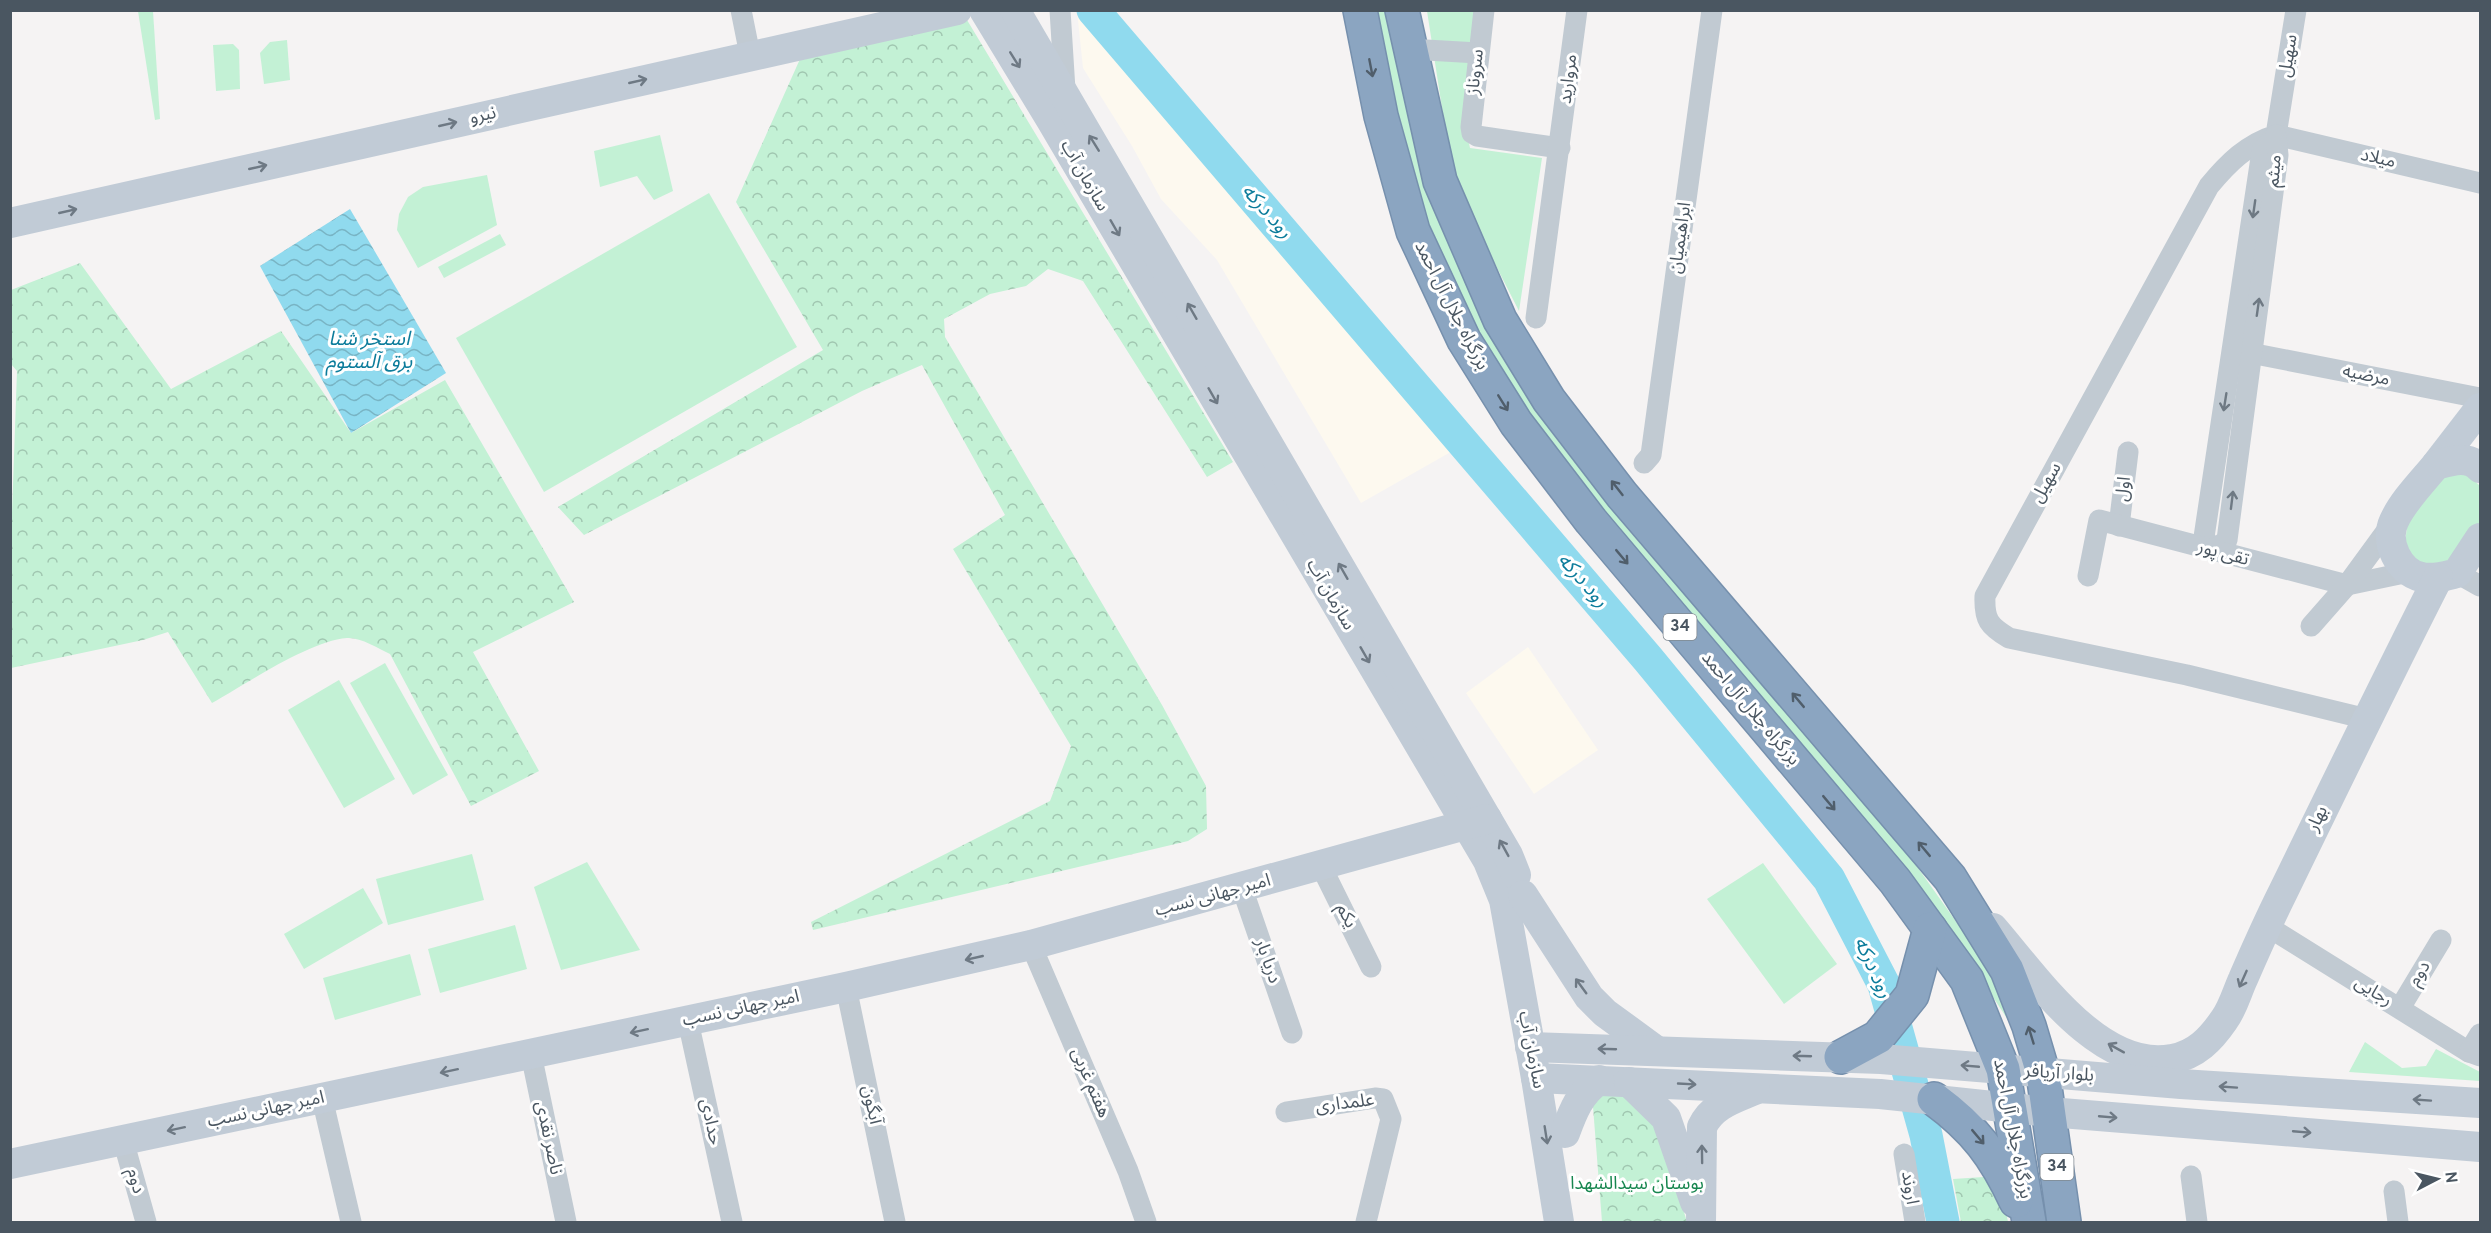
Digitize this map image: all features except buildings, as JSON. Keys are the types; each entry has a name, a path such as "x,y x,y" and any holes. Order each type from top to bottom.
{"highway":[{"name":"بزرگراه جلال آل احمد","path":"1360,10 1381,116 1413,231 1464,340 1516,423 1591,520 1894,881 1967,980 2004,1069 2027,1222"},
{"name":"بزرگراه جلال آل احمد","path":"1402,10 1440,181 1500,320 1549,400 1623,495 1950,878 2007,970 2029,1026 2043,1073 2064,1222"},
{"path":"1801,770 1821,772 1834,762 1836,745"},
{"path":"1841,1057 1880,1048 1912,995 1930,929"},
{"path":"1934,1100 1965,1124 1989,1150 2027,1222"}],"main road":[{"name":"نیرو","path":"10,224 957,10"},
{"name":"سازمان آب","path":"984,10 1476,822 1508,855 1523,895 1539,1047"},
{"name":"سازمان آب","path":"1016,10 1476,822 1488,861 1504,900 1546,1078 1565,1132 1578,1222"},
{"path":"2459,579 2421,577 2409,572 2398,561 2393,549 2393,522 2477,409"},
{"path":"2436,465 2454,460 2478,466 2477,409"},
{"name":"بهار","path":"1950,878 2056,1003 2093,1036 2124,1053 2142,1059 2172,1059 2192,1053 2210,1040 2226,1017 2267,926 2367,719 2459,579 2481,538"},
{"name":"امیر جهانی نسب","path":"10,1164 688,1021 1031,945 1476,822"},
{"path":"1523,895 1589,997 1605,1013 1657,1051"},
{"path":"1539,1047 1841,1057"},
{"name":"بلوار آریافر","path":"1880,1048 1934,1063 2043,1073 2481,1103"},
{"name":"سازمان آب","path":"1546,1078 1559,1222"},
{"name":"بلوار آریافر","path":"1546,1078 1880,1094 2049,1112 2481,1147"},
{"path":"1565,1132 1576,1104 1587,1088 1599,1080"},
{"path":"1629,1082 1666,1118 1700,1217"},
{"path":"1700,1217 1703,1190 1702,1127 1707,1117 1725,1102 1760,1088"}],"street":[{"path":"741,10 750,56"},
{"path":"1060,10 1066,97"},
{"name":"سروناز","path":"1484,10 1472,133 1477,136 1560,148"},
{"name":"مروارید","path":"1536,318 1577,10"},
{"name":"ابراهیمیان","path":"1644,463 1651,455 1712,10"},
{"name":"سهیل","path":"2296,10 2276,135 2258,141 2240,153 2209,186 1985,596 1984,613 1993,628 2009,638 2187,675 2367,719"},
{"path":"1410,49 1478,53"},
{"name":"میلاد","path":"2276,135 2481,183"},
{"name":"میثم","path":"2213,551 2227,540 2242,351 2262,151 2276,135"},
{"name":"مرضیه","path":"2242,351 2477,409"},
{"name":"اول","path":"2088,576 2109,523 2128,452"},
{"path":"2311,626 2347,585 2393,522"},
{"name":"تقی پور","path":"2109,523 2347,585"},
{"path":"2347,585 2409,572"},
{"name":"یکم","path":"1321,866 1371,967"},
{"name":"دریا بار","path":"1242,888 1292,1033"},
{"name":"رجایی","path":"2267,926 2475,1054"},
{"name":"دوم","path":"2400,1008 2440,940"},
{"name":"هفتم غربی","path":"1031,945 1128,1171 1146,1222"},
{"name":"آبگون","path":"846,987 896,1222"},
{"name":"حدادی","path":"688,1021 732,1222"},
{"path":"2475,1054 2481,1034"},
{"name":"ناصر نقدی","path":"531,1054 566,1222"},
{"path":"322,1098 351,1222"},
{"name":"علمداری","path":"1286,1112 1375,1098 1383,1099 1391,1119 1366,1222"},
{"name":"دوم","path":"123,1140 146,1222"},
{"name":"اروند","path":"1904,1154 1915,1222"},
{"path":"2191,1176 2197,1222"},
{"path":"2394,1191 2398,1222"}],"shaded area":[{"path":"1077,11 1085,11 1456,449 1361,503 1217,260 1161,199 1132,146 1083,68"},
{"path":"1528,647 1598,750 1534,794 1466,693"}],"green space":[{"path":"138,11 153,11 160,119 155,120"},
{"path":"1376,11 1387,11 1412,131 1435,204 1468,285 1503,359 1552,433 1625,526 1896,837 1972,944 1998,989 2008,1020 1942,919 1519,412 1446,275 1412,184"},
{"path":"1427,11 1476,11 1464,121 1470,148 1542,158 1519,311 1461,197 1449,153"},
{"path":"967,20 1233,462 1207,477 1083,281 1048,269 1026,286 990,294 944,319 945,337 1162,705 1206,786 1207,829 1188,841 813,930 811,922 1050,801 1071,746 953,549 1005,515 922,365 862,391 584,535 558,507 823,350 736,202 800,59"},
{"path":"287,40 290,80 264,84 260,53 270,42"},
{"path":"233,44 239,50 240,89 216,91 213,45"},
{"path":"660,135 673,191 654,200 637,176 600,187 594,151"},
{"path":"487,175 497,225 418,268 397,230 399,214 408,197 423,187"},
{"path":"709,193 797,347 544,492 456,338"},
{"path":"500,234 506,245 444,278 438,267"},
{"path":"80,263 171,389 281,331 351,433 445,380 574,602 473,652 539,771 471,806 390,654 358,639 347,638 315,647 212,703 168,632 143,640 11,668 11,541 17,371 11,364 11,290"},
{"path":"2466,473 2480,486 2480,523 2475,534 2439,569 2404,556 2408,514 2438,477"},
{"path":"385,663 448,775 413,795 350,683"},
{"path":"339,680 395,779 344,808 288,710"},
{"path":"472,854 484,900 388,925 376,879"},
{"path":"587,862 640,950 561,970 534,887"},
{"path":"1763,863 1837,964 1784,1004 1707,899"},
{"path":"363,888 383,923 304,969 284,934"},
{"path":"515,925 527,969 440,993 428,949"},
{"path":"410,954 421,995 335,1020 323,978"},
{"path":"2365,1042 2402,1068 2426,1066 2436,1049 2480,1072 2480,1081 2349,1072"},
{"name":"بوستان سیدالشهدا","path":"1621,1090 1659,1131 1687,1222 1602,1222 1592,1094"},
{"path":"1999,1176 2008,1222 1961,1222 1953,1179"}],"water":[{"name":"استخر شنا برق آلستوم","path":"350,209 446,373 351,433 260,266"}],"waterway":[{"name":"رود درکه","path":"1093,10 1648,659 1829,879 1884,985 1926,1135 1943,1222"}]}
